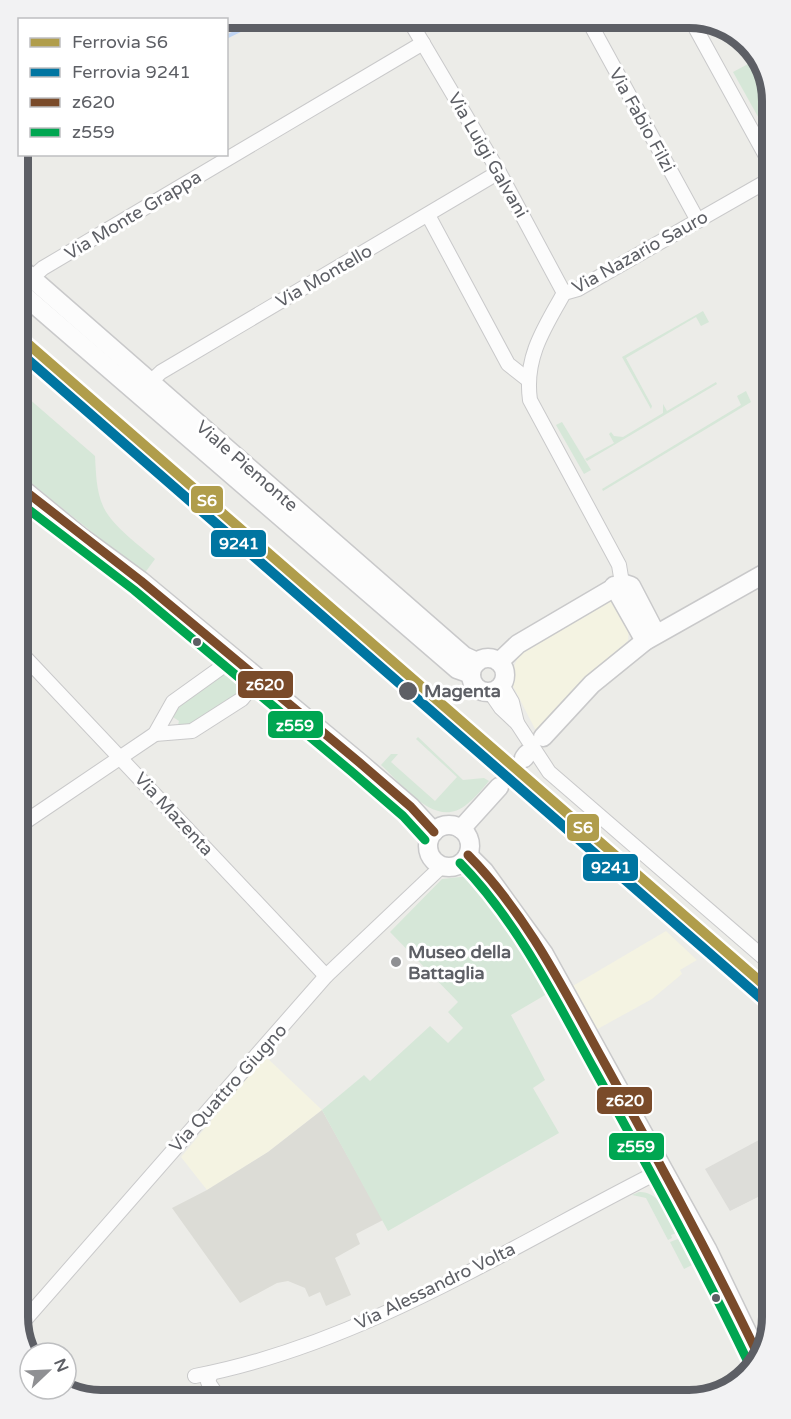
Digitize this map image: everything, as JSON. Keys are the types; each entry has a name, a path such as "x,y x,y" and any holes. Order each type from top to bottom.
{"street":[{"name":"Via Luigi Galvani","path":"414,29 499,172 564,293"},
{"name":"Via Fabio Filzi","path":"593,29 698,221"},
{"path":"696,29 762,149"},
{"name":"Via Monte Grappa","path":"29,278 423,43"},
{"name":"Via Montello","path":"144,388 161,372 499,172"},
{"name":"Via Nazario Sauro","path":"527,379 533,352 564,293 578,290 762,184"},
{"path":"428,215 508,364 527,379 530,400 619,565 618,585 651,638"},
{"name":"Viale Piemonte","path":"29,288 144,388 457,669 474,668"},
{"path":"29,494 141,581 369,770 411,807 434,832"},
{"path":"543,737 592,684 651,638 762,575"},
{"path":"499,663 518,645 618,585"},
{"path":"496,688 476,687 474,668 488,658 499,663 505,675 496,688 501,708 517,723 549,772 762,956"},
{"path":"28,820 155,734 172,702 233,659"},
{"name":"Via Mazenta","path":"29,661 326,976"},
{"path":"155,734 192,731 242,699 258,680"},
{"path":"461,829 499,787"},
{"path":"446,826 461,829 469,839 468,855 456,866 442,866 436,862 429,851 429,843 434,832 446,826"},
{"path":"468,855 484,871 544,954 664,1169 755,1349"},
{"name":"Via Quattro Giugno","path":"28,1316 326,976 442,866"},
{"name":"Via Alessandro Volta","path":"195,1376 297,1349 375,1317 459,1277 664,1169"},
{"path":"738,1311 761,1334"},
{"path":"211,1373 208,1382 213,1390"}],"shaded area":[{"path":"750,63 758,77 762,92 762,124 733,72"},
{"path":"703,311 709,322 701,326 696,317 626,358 652,406 651,409 622,357"},
{"path":"716,382 717,384 587,461 585,459 614,443 609,434 611,432 614,436 623,437 663,413 663,404 667,411"},
{"path":"746,391 751,402 603,491 602,489 741,405 737,396"},
{"path":"29,399 95,456 99,494 107,513 126,535 155,559 144,574 29,481"},
{"path":"562,422 591,470 584,474 556,425"},
{"path":"610,600 617,605 629,628 628,641 587,676 536,731 513,686 511,674 517,659 524,649"},
{"path":"224,675 235,679 239,688 237,695 190,726 178,725 179,721 173,717 175,708"},
{"path":"418,737 463,780 484,778 489,781 466,805 454,811 443,812 431,808 409,793 381,765 391,754 398,754 391,762 435,801 457,777 416,739"},
{"path":"469,876 508,919 552,991 511,1015 545,1080 533,1088 559,1133 388,1231 322,1110 364,1075 370,1081 430,1026 448,1043 463,1028 448,1012 458,1002 390,932 442,879"},
{"path":"666,931 697,960 680,970 682,974 652,999 594,1031 571,987"},
{"path":"265,1056 322,1110 268,1152 207,1190 181,1157"},
{"path":"322,1110 383,1220 356,1234 360,1244 335,1258 351,1295 326,1306 320,1292 309,1297 305,1288 288,1281 277,1283 240,1303 172,1208 207,1190 268,1152"},
{"path":"762,1138 762,1195 730,1211 705,1169"},
{"path":"639,1192 651,1194 664,1207 674,1222 671,1224 676,1233 671,1235 672,1238 668,1240 646,1198 632,1195"},
{"path":"683,1237 696,1263 684,1269 670,1242"}],"waterway":[{"path":"228,36 244,28"}],"tunnel":[{"path":"499,787 524,758"}],"rail line":[{"name":"S6","path":"29,345 762,983"},
{"name":"9241","path":"29,361 762,999"}],"transit line":[{"name":"z620","path":"29,494 141,581 360,763 411,807 434,832"},
{"name":"z559","path":"29,510 134,590 352,772 403,816 425,840"},
{"name":"z620","path":"468,855 509,902 560,982 685,1211 755,1349"},
{"name":"z559","path":"460,863 500,910 534,961 674,1216 748,1361"}],"place":[{"name":"Magenta","path":"408,691"},
{"name":"Museo della Battaglia","path":"396,962"}]}
